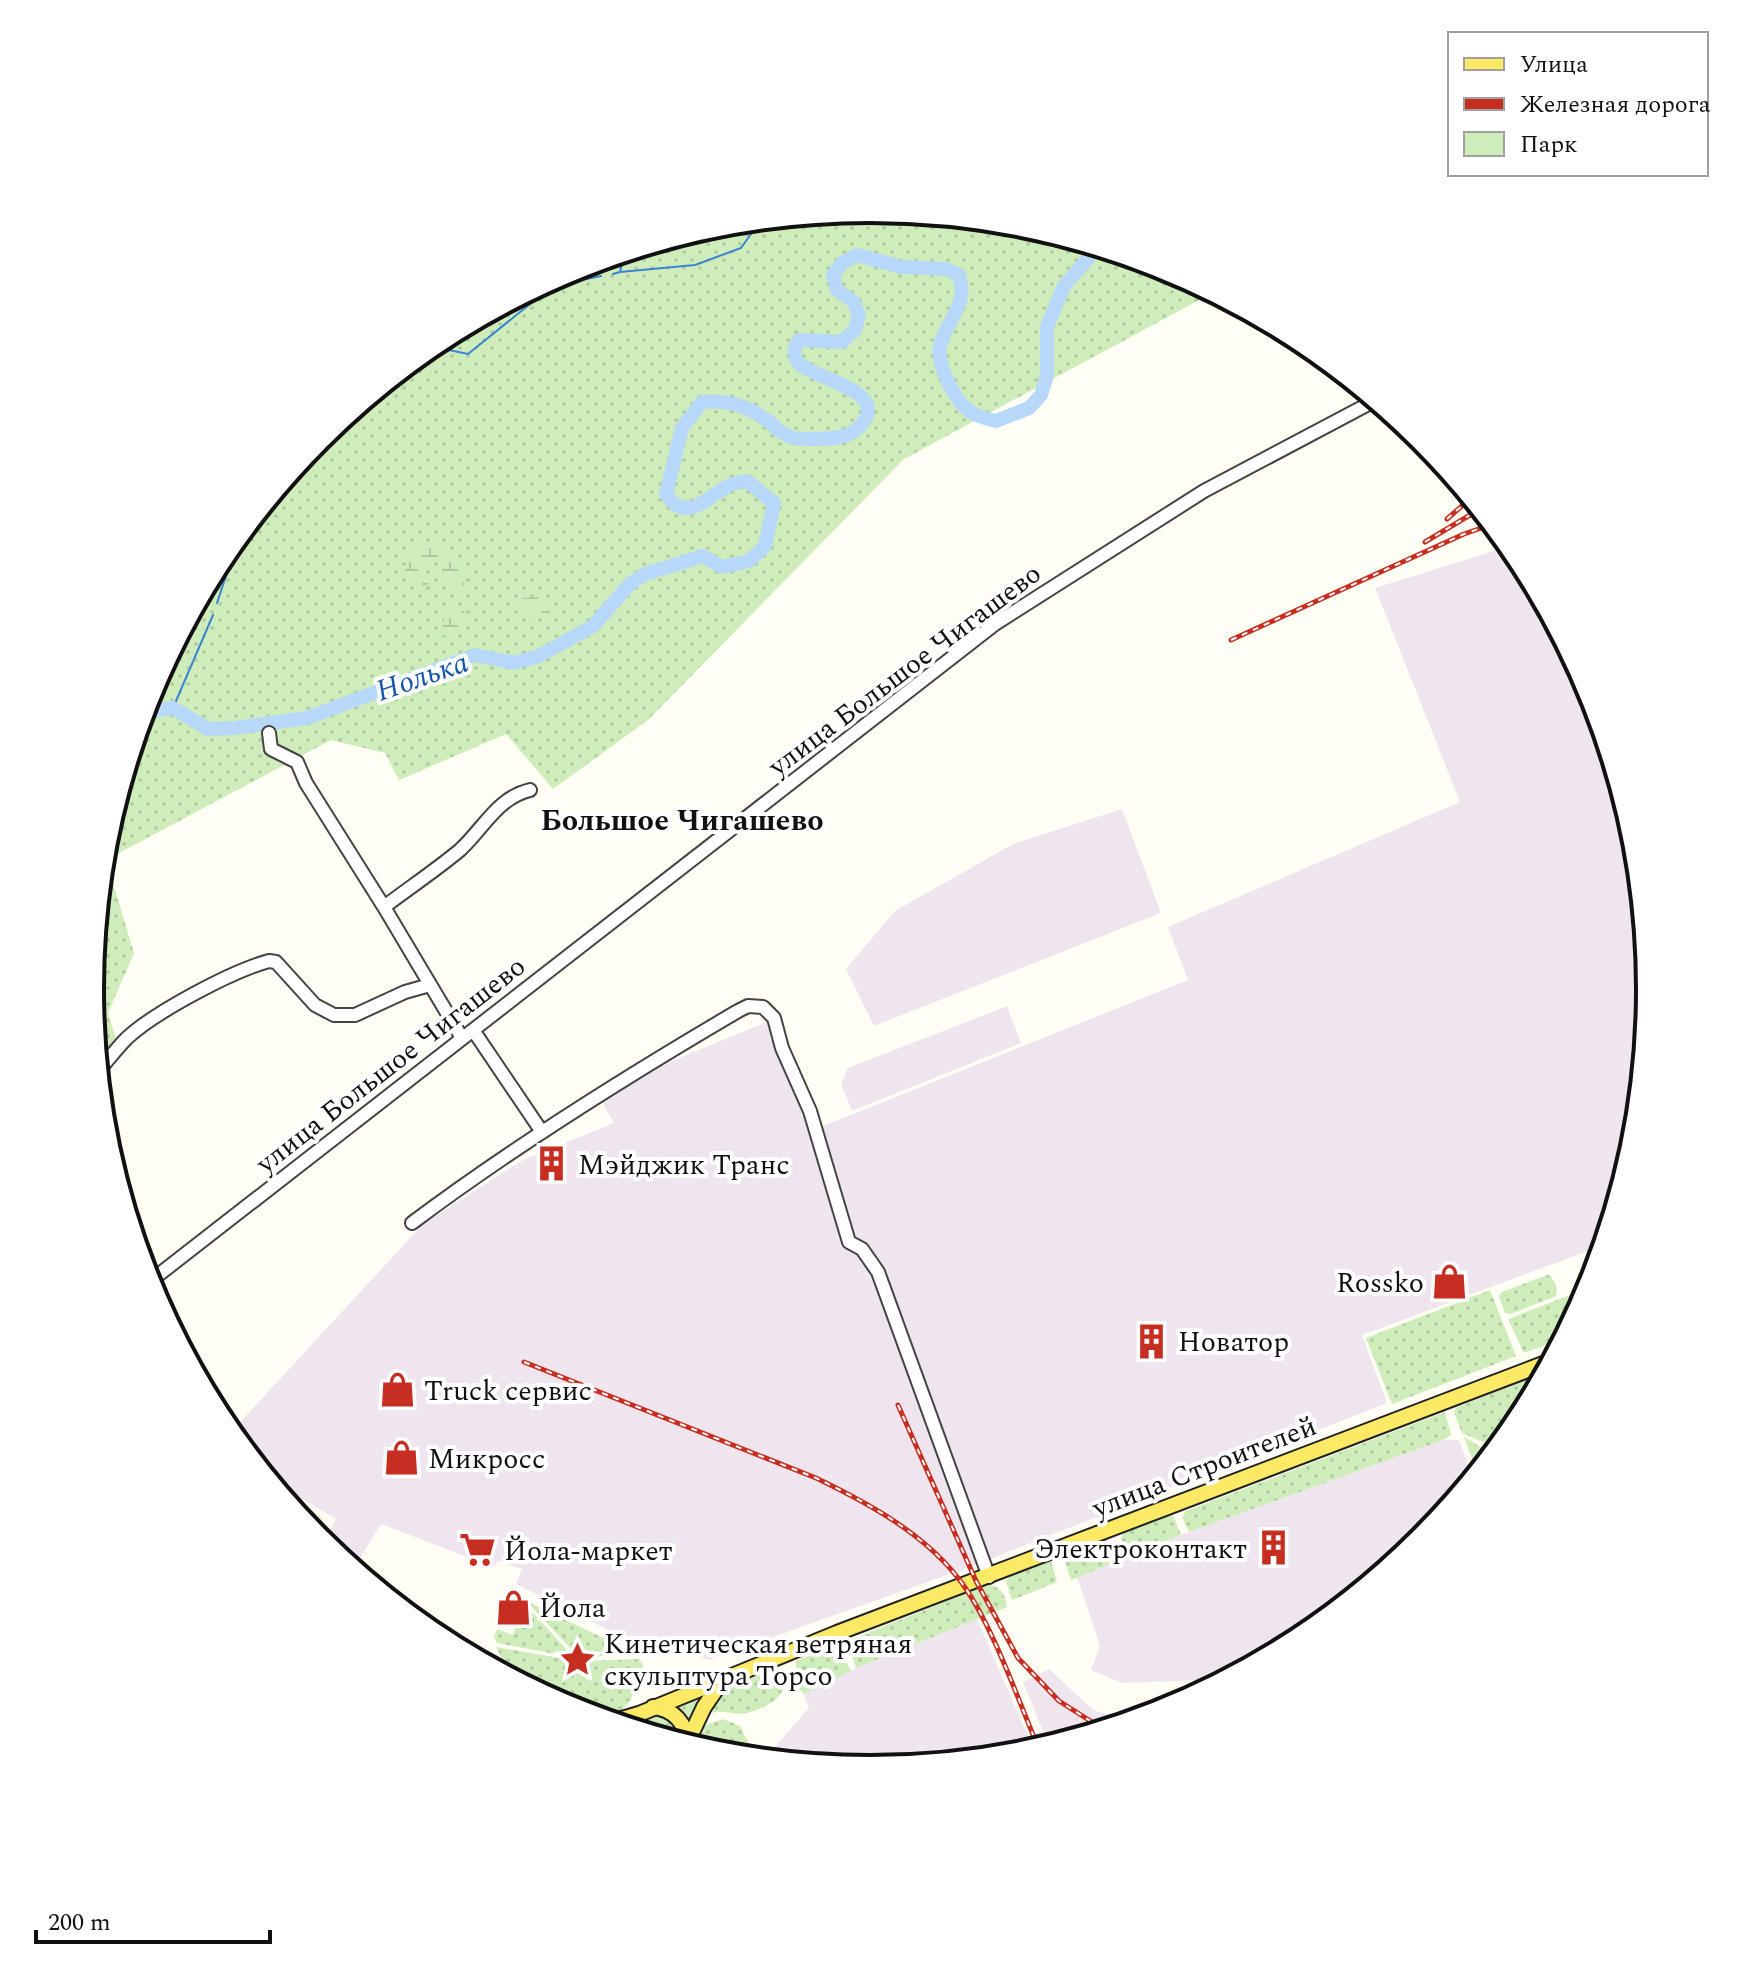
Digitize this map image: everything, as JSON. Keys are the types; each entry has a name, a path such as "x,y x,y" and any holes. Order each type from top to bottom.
{"main road":[{"name":"улица Строителей","path":"637,1718 653,1707 725,1677 1536,1367"},
{"path":"692,1733 704,1707 725,1677"},
{"path":"653,1707 677,1716 687,1732"}],"street":[{"name":"улица Большое Чигашево","path":"159,1274 995,624 1204,491 1366,405"},
{"path":"269,733 271,749 297,762 306,783 430,985 542,1132"},
{"path":"384,907 462,848 490,814 516,793 530,790"},
{"path":"108,1060 128,1038 149,1022 205,989 269,961 276,962 315,1005 334,1015 355,1015 405,992 430,985"},
{"path":"412,1223 542,1132 738,1011 756,1005 769,1012 817,1130 849,1242 862,1249 878,1272 989,1577"}],"shaded area":[{"path":"1497,550 1557,650 1595,743 1621,840 1629,889 1636,989 1629,1089 1621,1138 1610,1187 1589,1250 1362,1335 1387,1403 967,1568 709,1660 697,1656 698,1651 694,1649 693,1652 670,1641 663,1643 655,1653 516,1584 522,1569 498,1561 493,1567 381,1524 359,1559 329,1532 336,1519 295,1495 262,1455 239,1423 423,1224 523,1160 614,1123 602,1102 667,1063 771,1020 813,1129 1188,980 1168,927 1460,802 1375,588"},
{"path":"1122,809 1161,913 874,1026 846,969 895,911 1013,844"},
{"path":"1007,1006 1021,1043 852,1111 841,1084 848,1068"},
{"path":"1443,1440 1459,1440 1469,1466 1412,1531 1336,1597 1296,1626 1209,1676 1200,1680 1122,1683 1091,1670 1100,1646 1077,1577 1170,1539"},
{"path":"977,1619 1029,1738 920,1753 870,1755 773,1748 809,1708 804,1694 856,1668"},
{"path":"1049,1669 1093,1710 1111,1716 1044,1734 1023,1682"}],"green space":[{"path":"870,223 970,230 1068,249 1163,281 1202,299 904,459 648,720 553,789 506,734 399,780 385,753 331,740 117,854 130,791 162,696 207,606 262,523 328,447 365,413 444,352 531,302 577,281 672,249 770,230"},
{"path":"423,541 440,545 466,577 463,594 447,582 439,562 430,557 422,565 428,584 422,591 411,580 404,568 412,552"},
{"path":"542,597 549,610 533,620 516,612 521,598"},
{"path":"448,603 456,603 466,614 465,633 440,636"},
{"path":"112,881 134,953 108,1013 116,1039 107,1049 104,989"},
{"path":"1551,1276 1557,1288 1556,1296 1511,1314 1505,1313 1499,1296 1502,1292"},
{"path":"1490,1290 1516,1356 1392,1404 1366,1338"},
{"path":"1572,1294 1548,1344 1524,1353 1508,1319"},
{"path":"1529,1378 1486,1443 1462,1433 1454,1413 1456,1408"},
{"path":"1445,1412 1451,1435 1443,1440 1189,1532 1182,1517 1186,1511"},
{"path":"1464,1437 1483,1448 1473,1461"},
{"path":"1172,1513 1181,1535 1131,1554 1127,1544 1122,1546 1124,1532"},
{"path":"1106,1539 1115,1547 1119,1560 1071,1580 1065,1562 1070,1553"},
{"path":"1050,1558 1057,1582 1012,1600 1006,1582 1010,1574"},
{"path":"990,1584 1002,1593 1007,1607 856,1668 847,1641"},
{"path":"526,1601 637,1654 589,1657 581,1648 571,1649"},
{"path":"523,1602 568,1651 566,1656 497,1643 494,1637 497,1629 513,1635"},
{"path":"837,1645 851,1671 804,1694 795,1685 796,1661"},
{"path":"496,1647 565,1659 569,1668 576,1670 586,1667 589,1661 639,1659 643,1665 630,1700 617,1712 577,1697 502,1660"},
{"path":"775,1667 783,1670 785,1679 781,1693 770,1704 747,1713 709,1714 723,1691"},
{"path":"702,1696 690,1723 673,1708"},
{"path":"656,1715 664,1716 678,1730 672,1729 644,1720"},
{"path":"723,1719 740,1726 749,1744 701,1736 704,1726"}],"waterway":[{"path":"620,272 695,265 741,248 752,233"},
{"name":"Нолька","path":"803,439 849,434 861,425 868,413 866,403 858,394 806,368 794,354 799,340 842,342 855,330 859,315 853,301 837,290 833,275 842,263 857,255 901,267 946,269 959,275 961,295 940,346 941,363 948,383 966,408 978,416 996,421 1029,408 1041,395 1047,375 1047,327 1064,286 1090,256"},
{"path":"613,274 620,272 622,265"},
{"path":"577,281 601,276"},
{"path":"448,350 468,354 535,300"},
{"name":"Нолька","path":"157,710 173,708 208,729 307,718 475,655 514,663 539,656 593,626 630,584 645,574 703,556 722,567 749,561 765,546 774,503 747,481 730,485 689,508 674,503 666,494 682,428 702,402 745,407 786,435 800,439"},
{"path":"217,603 227,573"},
{"path":"173,708 213,615"}],"railway":[{"path":"1447,519 1463,505"},
{"path":"1425,542 1471,514"},
{"path":"1231,640 1482,528"},
{"path":"524,1362 816,1478 897,1523 950,1568 975,1603 1034,1737"},
{"path":"898,1405 976,1581 1018,1658 1059,1701 1091,1722"}],"place":[{"name":"Мэйджик Транс","path":"552,1164"},
{"name":"Rossko","path":"1450,1282"},
{"name":"Новатор","path":"1152,1341"},
{"name":"Truck сервис","path":"398,1390"},
{"name":"Микросс","path":"402,1458"},
{"name":"Электроконтакт","path":"1273,1548"},
{"name":"Йола-маркет","path":"478,1550"},
{"name":"Йола","path":"513,1607"},
{"name":"Кинетическая ветряная скульптура Торсо","path":"578,1659"}],"district":[{"name":"Большое Чигашево","path":"682,820"}]}
